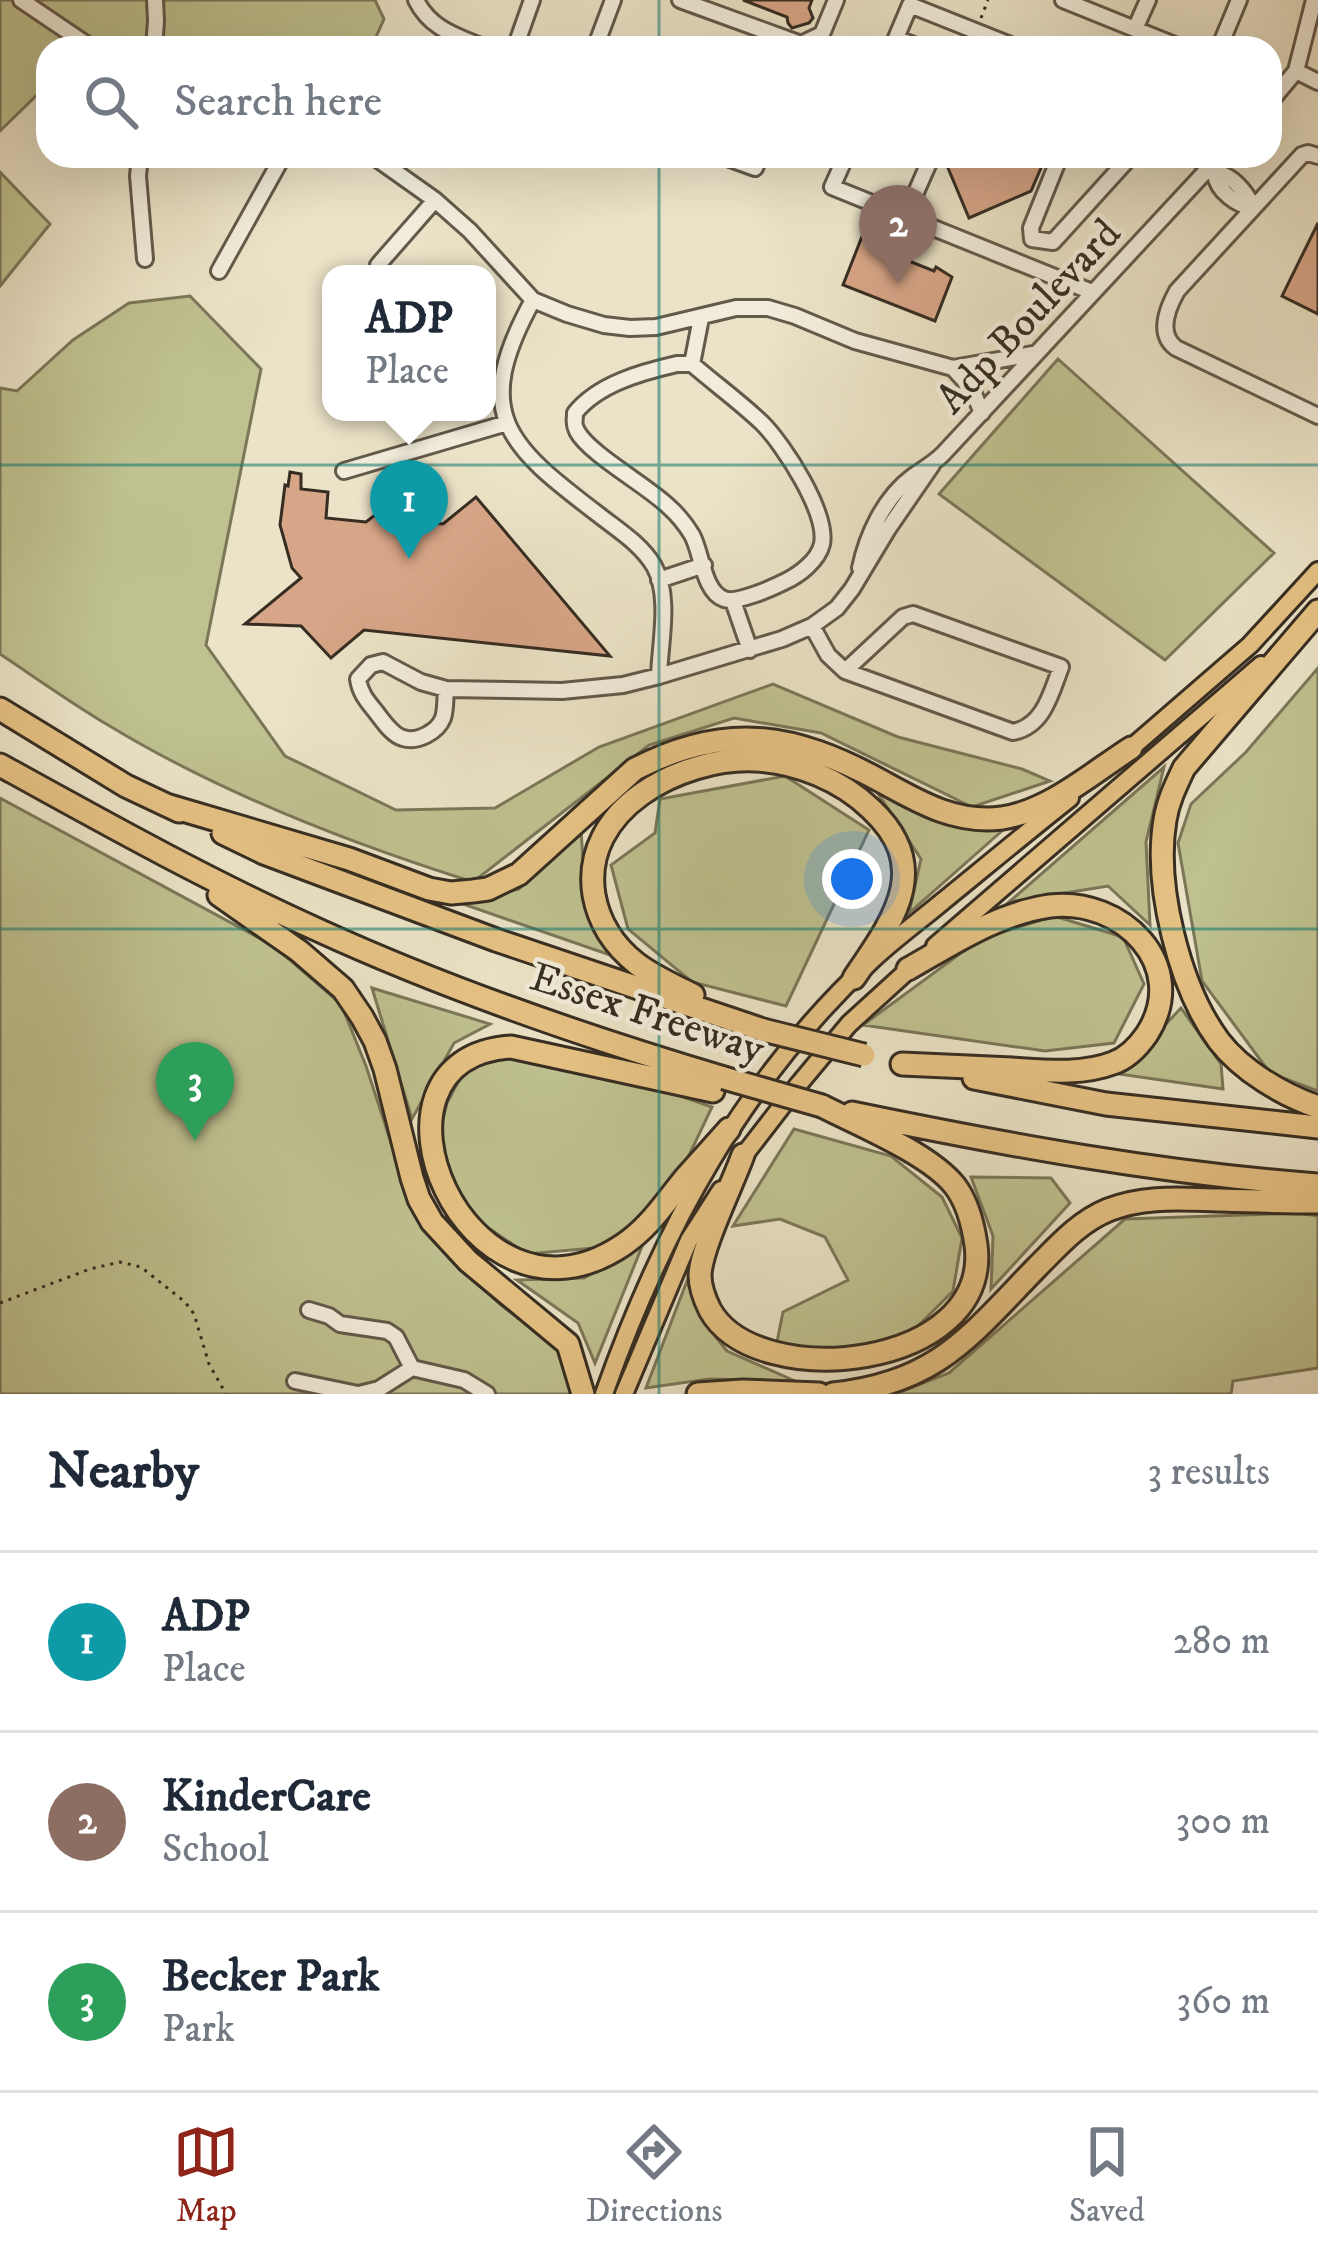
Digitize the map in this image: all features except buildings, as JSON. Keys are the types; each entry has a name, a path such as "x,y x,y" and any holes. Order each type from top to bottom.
{"highway":[{"path":"1318,611 1184,768 1164,823 1163,860 1165,894 1181,962 1220,1042 1271,1085 1318,1107"},
{"name":"Essex Freeway","path":"0,709 126,786 264,853 496,940 763,1030 902,1064 1106,1104 1318,1127"},
{"path":"166,805 349,859 429,889 473,891 519,874 635,769 704,743 791,742 854,766 951,816 977,820 1035,808 1131,748"},
{"path":"763,1030 637,964 615,943 597,911 593,864 609,825 635,799 670,777 728,761 784,764 838,785 880,818 895,836 905,883 884,934 854,978"},
{"name":"Essex Freeway","path":"0,765 159,854 316,929 417,973 718,1085 1149,1169 1318,1185"},
{"path":"159,854 325,970 343,989 375,1042 412,1178 432,1222 468,1261 568,1344 583,1394"},
{"path":"902,1064 1051,1071 1114,1063 1144,1038 1156,1014 1160,991 1156,969 1136,933 1119,919 1082,906 1049,906 999,920 908,969"},
{"path":"718,1085 497,1048 455,1069 436,1094 430,1131 436,1172 458,1212 486,1242 523,1263 561,1268 607,1254 639,1233 729,1129"},
{"path":"743,1154 700,1272 703,1294 720,1328 760,1355 820,1368 873,1362 917,1345 965,1303 976,1267 972,1221 956,1186 943,1174 822,1106"},
{"path":"833,1394 886,1385 940,1360 964,1342 1077,1227 1103,1212 1159,1198 1318,1202"},
{"path":"698,1394 819,1394"}],"main road":[{"path":"604,1394 634,1312 729,1129 825,1007 873,958 1250,645 1318,571"},
{"path":"624,1394 689,1240 743,1154 849,1024 1318,611"}],"street":[{"path":"21,0 74,36"},
{"path":"154,36 155,0"},
{"path":"416,0 434,26 457,36"},
{"path":"519,36 532,0"},
{"path":"600,36 613,0"},
{"path":"680,0 775,36"},
{"path":"818,36 836,0"},
{"path":"1063,0 1152,36"},
{"path":"1135,29 1148,0"},
{"path":"1224,36 1239,0"},
{"path":"1282,88 1296,71 1314,0"},
{"path":"897,36 910,5 988,36"},
{"path":"1296,71 1318,82"},
{"path":"1318,156 1302,155 1252,208 1177,291 1165,324 1170,344 1318,416"},
{"path":"139,168 145,259"},
{"path":"219,271 277,168"},
{"path":"390,168 470,232 533,300 604,325 630,328 736,308 768,308 855,341 953,368 1034,355"},
{"path":"841,168 832,187 1092,292"},
{"path":"905,217 927,168"},
{"path":"1055,168 1031,228 1032,239 1053,242 1120,168"},
{"name":"Adp Boulevard","path":"446,689 562,691 622,685 750,650 812,626 837,608 857,581 868,540 887,505 910,478 932,465 1212,168"},
{"path":"1214,168 1216,184 1240,206 1252,208"},
{"path":"378,265 435,200"},
{"path":"533,300 513,340 502,377 507,422 518,446 534,464 642,551 655,567 662,597 659,676"},
{"path":"692,364 701,318"},
{"path":"692,364 776,439 805,484 823,532 818,553 798,574 734,601 718,597 710,585 682,520 590,446 574,420 581,406 606,389 645,373 692,364"},
{"path":"953,368 972,389 982,413"},
{"path":"344,471 507,422"},
{"path":"659,580 704,566"},
{"path":"734,601 750,650"},
{"path":"812,626 828,655 845,671 1013,732 1025,729 1042,714 1061,667 907,614 845,671"},
{"path":"383,662 446,689 441,722 426,735 407,739 392,731 367,701 358,679 365,668 383,662"},
{"path":"309,1310 340,1324 387,1331 396,1337 412,1368"},
{"path":"295,1381 358,1394 379,1389 412,1368 464,1380 487,1394"}],"path":[{"path":"984,10 988,0"},
{"path":"0,1303 90,1269 120,1262 141,1268 194,1314 209,1364 226,1394"}],"green space":[{"path":"0,0 375,0 384,19 376,36 36,36 36,96 0,131"},
{"path":"0,172 50,224 0,286"},
{"path":"190,296 261,369 206,645 285,756 396,810 495,808 599,747 773,684 898,737 1022,769 1050,781 972,807 821,733 734,718 649,745 473,882 286,814 151,750 0,654 0,388 17,391 73,340 129,303"},
{"path":"1058,359 1274,553 1165,660 939,494"},
{"path":"1318,668 1318,1091 1270,1073 1202,981 1178,843 1191,804 1246,752"},
{"path":"1164,767 1146,842 1150,925 1108,886 1009,902"},
{"path":"785,776 869,830 786,1006 692,982 628,929 611,865 655,833 660,799"},
{"path":"877,792 944,824 1003,830 909,913 921,859"},
{"path":"0,798 274,946 341,1004 415,1216 453,1262 563,1352 574,1394 0,1394"},
{"path":"581,831 587,915 610,955 463,904 519,889"},
{"path":"1054,916 1123,937 1144,984 1114,1043 1045,1051 863,1025 980,939"},
{"path":"372,988 490,1024 454,1043 412,1119"},
{"path":"1181,1008 1221,1064 1223,1089 1119,1074"},
{"path":"511,1057 637,1081 712,1107 682,1170 631,1229 605,1247 527,1254 468,1214 438,1140 447,1103 465,1069"},
{"path":"794,1129 891,1156 942,1197 962,1238 953,1291 915,1329 854,1350 775,1352 783,1312 848,1280 825,1237 780,1219 733,1226"},
{"path":"971,1177 1051,1178 1070,1203 991,1289 993,1236"},
{"path":"1318,1216 1318,1368 1233,1381 1231,1394 895,1394 949,1373 1125,1219"},
{"path":"643,1244 595,1363 578,1323 517,1280 584,1278"},
{"path":"687,1281 702,1320 727,1351 795,1381 709,1379 646,1388"}],"place":[{"name":"KinderCare","path":"898,284"},
{"name":"ADP","path":"409,559"},
{"name":"Becker Park","path":"195,1141"}]}
